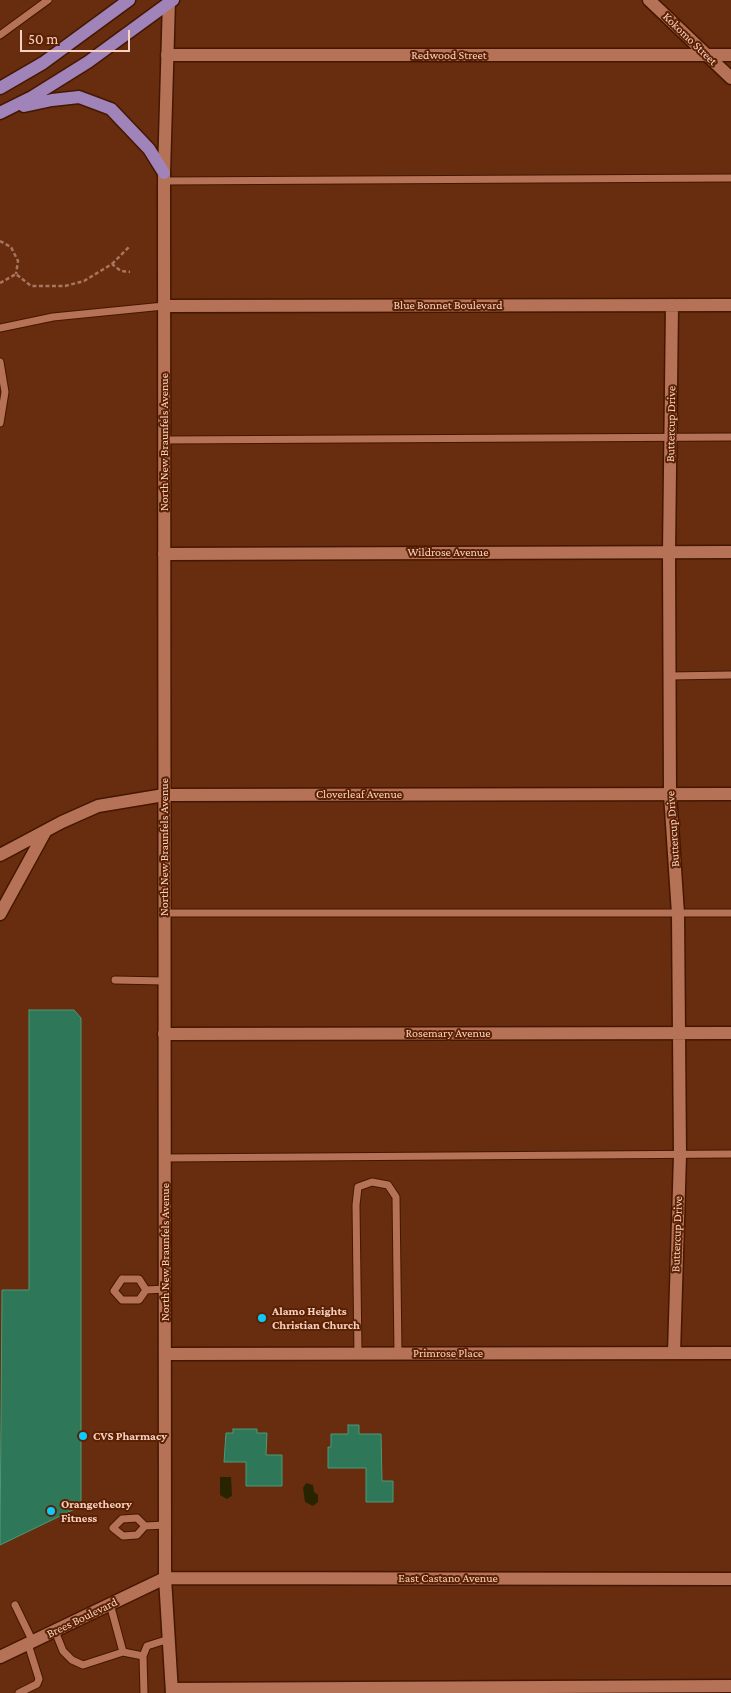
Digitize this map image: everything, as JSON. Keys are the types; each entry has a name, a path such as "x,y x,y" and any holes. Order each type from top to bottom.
{"main road":[{"path":"96,26 112,0"},
{"path":"0,88 44,63 129,0"},
{"path":"2,111 32,97 88,62 170,1"},
{"path":"2,111 52,100 79,97 111,109 149,149 164,177"}],"street":[{"name":"Kokomo Street","path":"649,0 731,78"},
{"name":"North New Braunfels Avenue","path":"170,1 164,177 164,1158 165,1578 172,1691"},
{"name":"Redwood Street","path":"167,54 731,55"},
{"name":"Buttercup Drive","path":"672,305 669,552 670,794 678,914 680,1156 674,1353"},
{"name":"Blue Bonnet Boulevard","path":"164,306 731,305"},
{"name":"Wildrose Avenue","path":"164,554 731,552"},
{"name":"Cloverleaf Avenue","path":"0,855 98,806 164,794 731,794"},
{"path":"0,914 45,832"},
{"name":"Rosemary Avenue","path":"164,1034 731,1033"},
{"name":"Primrose Place","path":"165,1354 731,1353"},
{"name":"East Castano Avenue","path":"165,1578 731,1579"},
{"name":"Brees Boulevard","path":"0,1658 165,1578"},
{"path":"172,1691 731,1686"}],"lane":[{"path":"0,36 48,0"},
{"path":"164,177 731,178"},
{"path":"0,328 53,317 164,306"},
{"path":"0,362 5,392 0,424"},
{"path":"164,440 731,437"},
{"path":"670,676 731,675"},
{"path":"164,913 731,913"},
{"path":"115,980 164,981"},
{"path":"164,1158 532,1154 680,1156 731,1154"},
{"path":"358,1354 356,1205 358,1187 372,1182 388,1185 396,1197 398,1354"},
{"path":"146,1290 165,1289"},
{"path":"145,1526 165,1525"},
{"path":"110,1604 123,1652"},
{"path":"15,1605 30,1643 39,1679 37,1684 20,1693"},
{"path":"55,1631 63,1651 82,1666 123,1652 143,1656"},
{"path":"144,1693 143,1656 147,1646 169,1640"}],"path":[{"path":"0,241 11,247 18,262 16,274"},
{"path":"16,274 31,286 65,286 84,281 112,264 129,247"},
{"path":"112,264 121,270 130,272"},
{"path":"0,283 16,274"}],"shaded area":[{"path":"220,1477 231,1477 232,1496 227,1499 220,1495"},
{"path":"306,1483 313,1485 314,1492 318,1495 318,1502 313,1506 305,1502 303,1488"}],"building":[{"path":"29,1010 74,1010 81,1018 81,1506 0,1545 2,1290 29,1290"},
{"path":"348,1425 359,1425 359,1434 381,1434 382,1481 393,1481 393,1502 366,1502 366,1468 328,1468 328,1447 331,1447 331,1434 348,1434"},
{"path":"233,1429 257,1429 257,1433 267,1433 266,1455 282,1455 282,1486 246,1486 246,1462 224,1462 226,1433 233,1433"}],"place":[{"name":"Alamo Heights Christian Church","path":"262,1318"},
{"name":"CVS Pharmacy","path":"83,1436"},
{"name":"Orangetheory Fitness","path":"51,1511"}]}
